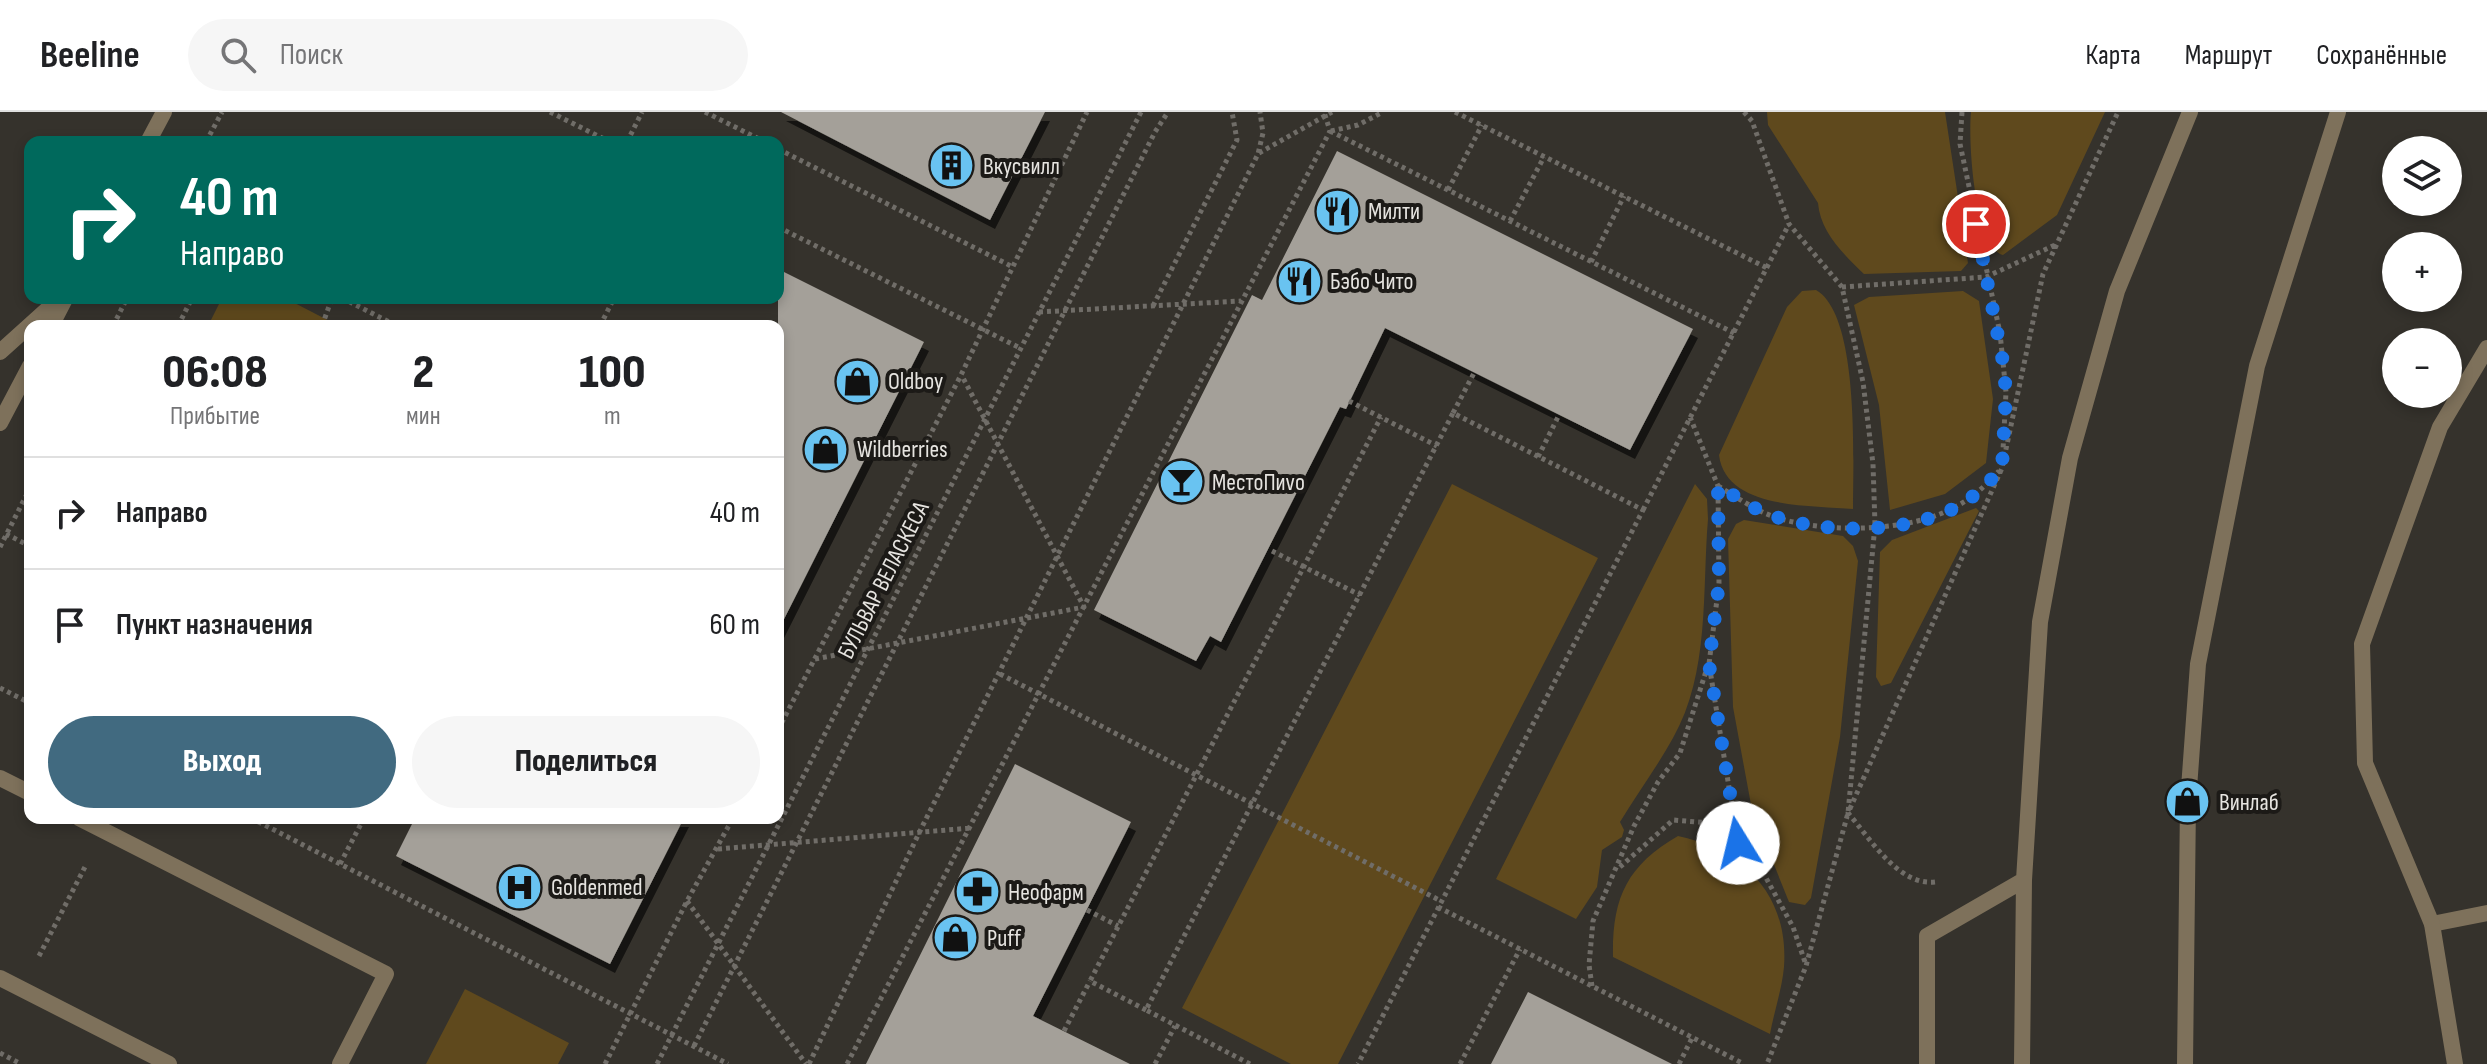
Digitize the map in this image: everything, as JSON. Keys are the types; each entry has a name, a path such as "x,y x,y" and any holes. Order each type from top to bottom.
{"street":[{"path":"151,136 164,112"},
{"path":"2022,1064 2024,880 2040,622 2070,458 2117,291 2190,112"},
{"path":"2185,1064 2188,802 2198,664 2257,366 2338,112"},
{"path":"37,320 56,304"},
{"path":"0,352 24,331"},
{"path":"2455,1064 2432,924 2365,763 2362,644 2440,427 2487,348"},
{"path":"0,423 24,377"},
{"path":"0,778 24,790"},
{"path":"91,824 386,974 340,1064"},
{"path":"1927,1064 1927,936 2024,880"},
{"path":"2432,924 2487,913"},
{"path":"0,978 169,1064"}],"path":[{"path":"209,136 222,112"},
{"path":"550,112 598,136"},
{"path":"630,136 642,112"},
{"path":"705,112 753,136"},
{"name":"БУЛЬВАР ВЕЛАСКЕСА","path":"784,718 961,375 1087,112"},
{"path":"694,1046 1155,132 1168,112"},
{"path":"1153,306 1237,140 1232,112"},
{"path":"687,901 808,1064 919,833 1258,154 1263,133 1260,112"},
{"path":"1258,154 1332,112"},
{"path":"1330,131 1358,125 1383,112"},
{"path":"1455,112 1767,268"},
{"path":"1744,112 1752,121 1789,224 1842,287 1863,382 1873,464 1875,525 1848,813 1900,872 1925,883 1943,881"},
{"path":"1718,486 1770,515 1810,525 1905,525 1955,508 1979,493 2002,468 2006,392 2000,333 1960,144 1962,112"},
{"path":"1767,1064 1806,966 1848,813 2002,468 2043,274 2118,112"},
{"name":"БУЛЬВАР ВЕЛАСКЕСА","path":"784,814 1140,113"},
{"path":"1324,115 1330,131 1734,333"},
{"path":"1448,190 1482,125"},
{"path":"847,1064 972,828 1330,131"},
{"path":"784,152 1013,267"},
{"path":"1510,221 1544,157"},
{"path":"1591,262 1624,196"},
{"path":"1358,1064 1789,224"},
{"path":"784,230 1021,348"},
{"path":"1842,287 1986,277 2056,245"},
{"path":"1039,312 1242,301"},
{"path":"354,304 385,320"},
{"path":"1146,1010 1474,373"},
{"path":"961,375 1084,607"},
{"path":"1349,401 1437,446"},
{"path":"1453,413 1643,510"},
{"path":"1538,457 1559,415"},
{"path":"1064,1031 1381,417"},
{"path":"1592,986 1589,965 1593,921 1619,867 1634,826 1658,782 1680,753 1709,664 1719,583 1718,486 1690,417"},
{"path":"0,547 24,500"},
{"path":"6,534 24,543"},
{"path":"1272,551 1360,595"},
{"path":"815,659 1084,607"},
{"path":"1709,664 1738,843"},
{"path":"1000,674 1252,803 1520,949 1744,1064"},
{"path":"0,688 24,700"},
{"path":"1619,867 1673,820 1710,823 1738,843 1765,876 1793,927 1806,966"},
{"path":"263,824 728,1064"},
{"path":"340,864 361,824"},
{"path":"605,1064 687,901 730,824"},
{"name":"БУЛЬВАР ВЕЛАСКЕСА","path":"657,1064 779,824"},
{"path":"717,849 972,828"},
{"path":"22,989 104,831"},
{"path":"1087,910 1118,926"},
{"path":"1460,1064 1520,949"},
{"path":"1090,981 1250,1064"},
{"path":"1155,1064 1175,1026"},
{"path":"1679,1064 1692,1038"},
{"path":"0,1053 21,1064"}],"shaded area":[{"path":"1767,112 1945,112 1968,263 1961,271 1864,274 1828,232 1818,203 1768,125"},
{"path":"1971,112 2105,112 2057,215 2003,255 1993,247 1985,233 1979,213 1972,167"},
{"path":"1816,290 1830,305 1840,328 1847,358 1853,426 1853,509 1794,505 1753,495 1737,486 1725,473 1719,455 1787,307 1802,291"},
{"path":"1963,291 1979,301 1993,399 1986,463 1945,494 1890,510 1879,405 1854,305 1869,297"},
{"path":"219,304 297,304 327,320 211,320"},
{"path":"1452,484 1598,558 1338,1064 1291,1064 1182,1008"},
{"path":"1695,484 1707,499 1708,519 1702,631 1693,686 1673,738 1620,822 1624,830 1622,837 1602,850 1597,887 1576,919 1496,879"},
{"path":"1976,508 1979,511 1891,683 1881,686 1876,677 1880,552 1892,540"},
{"path":"1744,520 1843,536 1853,546 1858,561 1840,737 1811,898 1805,905 1789,902 1752,810 1733,707 1728,539 1736,524"},
{"path":"1678,836 1723,852 1758,880 1770,898 1784,941 1784,967 1770,1034 1613,957 1615,918 1626,886 1646,859"},
{"path":"465,989 569,1043 558,1064 426,1064"}],"building":[{"name":"Вкусвилл","path":"781,112 1045,112 990,220"},
{"path":"1337,151 1693,329 1630,450 1385,328 1346,409 1340,407 1221,642 1210,636 1196,661 1094,610 1252,295 1262,300"},
{"path":"784,272 924,342 784,619 784,320 778,320 778,304 784,304"},
{"path":"1015,764 1131,822 1033,1016 1130,1064 866,1064"},
{"path":"412,824 681,824 610,964 396,856"},
{"path":"1528,992 1672,1064 1491,1064"}],"place":[{"name":"Вкусвилл","path":"952,166"},
{"name":"Милти","path":"1337,211"},
{"name":"Бэбо Чито","path":"1299,281"},
{"name":"Oldboy","path":"857,381"},
{"name":"Wildberries","path":"826,449"},
{"name":"МестоПиvо","path":"1181,482"},
{"name":"Винлаб","path":"2188,802"},
{"name":"Goldenmed","path":"520,887"},
{"name":"Неофарм","path":"977,892"},
{"name":"Puff","path":"956,938"}],"route":[{"path":"1738,843 1709,664 1719,583 1718,486 1770,515 1810,525 1847,527 1905,525 1955,508 1979,493 2002,468 2006,392 2000,333 1976,224"}]}
